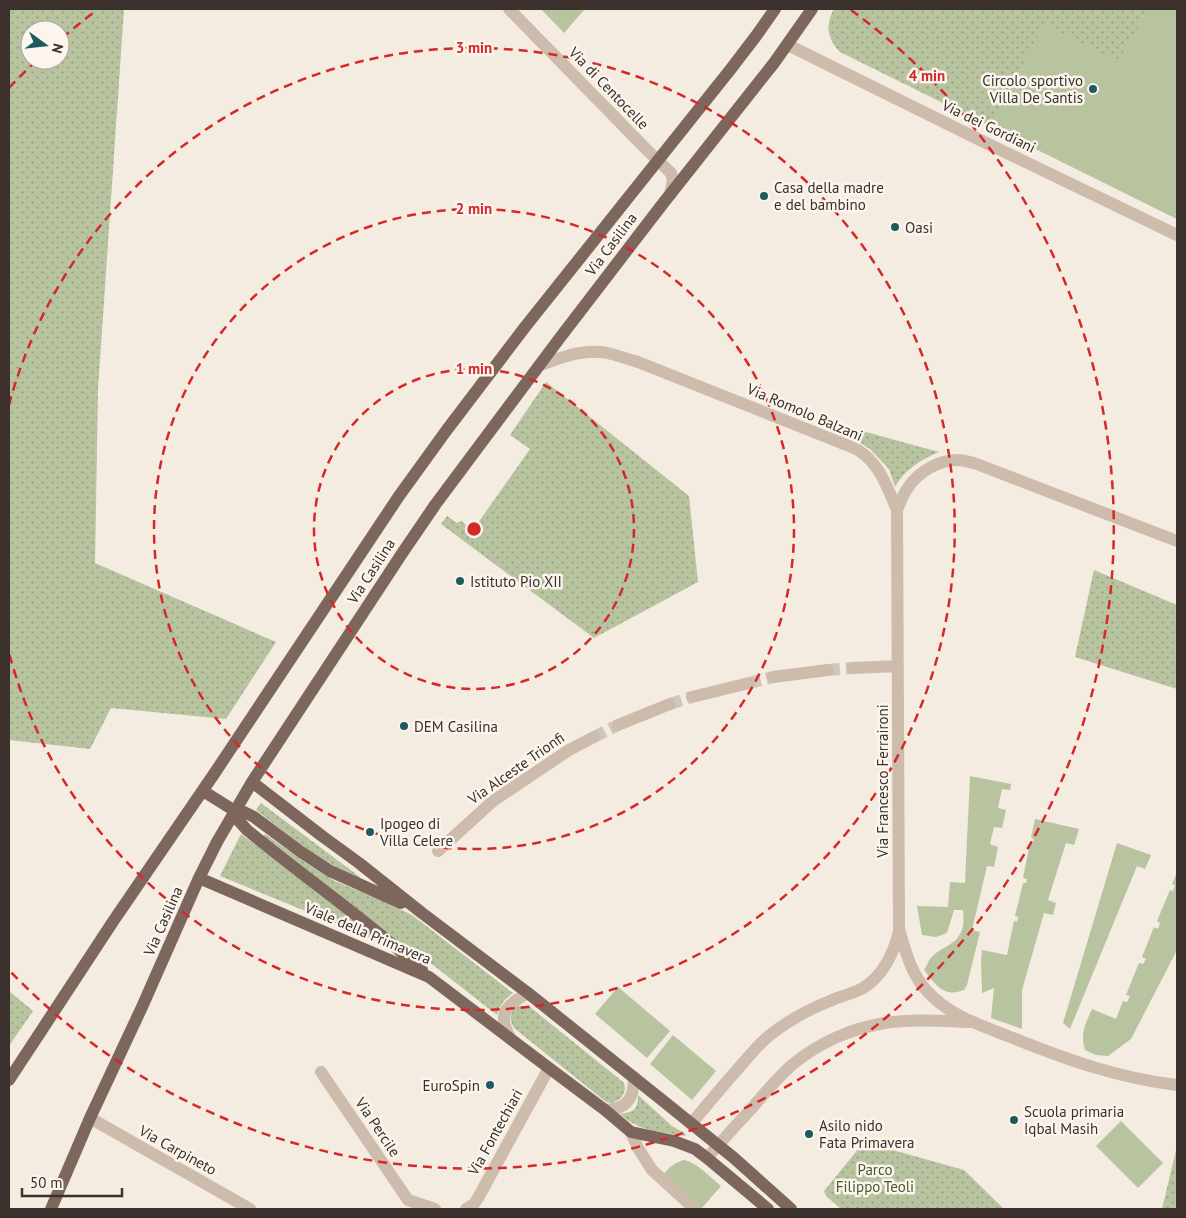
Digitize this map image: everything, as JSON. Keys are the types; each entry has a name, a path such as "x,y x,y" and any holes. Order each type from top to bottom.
{"main road":[{"name":"Via Casilina","path":"9,1080 114,920 203,791 399,496 525,327 730,70 775,9"},
{"name":"Via Casilina","path":"51,1209 90,1118 200,878 217,842 252,782 420,526 448,487 670,195 788,45 812,9"},
{"path":"252,782 528,993 692,1124 791,1209"},
{"path":"203,791 235,811 244,812 254,817 330,871 422,913"},
{"path":"235,811 239,821 248,830 399,949 429,977"},
{"name":"Viale della Primavera","path":"200,878 429,977 605,1110 631,1132 681,1143 695,1149 768,1209"}],"street":[{"name":"Via di Centocelle","path":"509,9 673,176 673,186 670,195"},
{"name":"Via dei Gordiani","path":"788,45 1177,235"},
{"name":"Via Romolo Balzani","path":"540,365 588,352 606,353 638,362 839,442 857,450 872,462 885,481 897,510"},
{"path":"897,510 907,489 918,476 939,464 958,460 974,463 1177,541"},
{"name":"Via Francesco Ferraironi","path":"897,510 899,929 914,972 926,990 946,1008 971,1022"},
{"path":"853,668 898,666"},
{"path":"773,677 828,670"},
{"path":"692,697 749,682"},
{"path":"618,725 670,704"},
{"name":"Via Alceste Trionfi","path":"438,850 492,801 568,750 594,737"},
{"path":"692,1124 754,1050 771,1034 794,1019 831,1000 858,991 872,982 893,952 899,929"},
{"path":"511,1039 504,1026 506,1011 512,1002 528,993"},
{"path":"708,1158 791,1066 810,1052 842,1035 884,1023 906,1020 971,1022 1085,1066 1148,1081 1177,1084"},
{"name":"Via Fontechiari","path":"468,1208 478,1198 549,1068"},
{"name":"Via Percile","path":"321,1072 405,1205"},
{"path":"605,1110 617,1109 628,1102 633,1091 634,1077"},
{"name":"Via Carpineto","path":"90,1118 250,1209"},
{"path":"631,1132 652,1170 695,1209"},
{"path":"405,1205 435,1209"}],"green space":[{"path":"9,9 124,9 98,389 95,563 276,642 226,719 111,708 90,749 9,740"},
{"path":"541,9 585,9 564,33"},
{"path":"834,9 1177,9 1177,219 840,52 832,42 829,31 829,21"},
{"name":"Circolo sportivo Villa De Santis","path":"1148,9 1177,9 1177,219 987,124 989,119 994,116 1045,24 1118,62"},
{"path":"546,382 689,496 698,582 594,638 441,524 447,516 457,523 461,521 473,530 530,449 510,435"},
{"path":"833,423 939,452 914,466 895,487 889,469 870,449 848,435 830,430"},
{"path":"1094,570 1177,605 1177,689 1075,657"},
{"path":"970,776 1011,784 1010,790 1002,789 998,808 1006,810 1002,828 994,827 990,844 998,847 994,867 987,866 972,930 980,932 967,985 964,990 951,992 941,989 924,970 934,955 958,938 963,926 963,910 954,910 947,933 936,937 922,935 917,906 948,907 950,882 965,883"},
{"path":"261,803 360,878 318,857 256,810"},
{"path":"1035,819 1079,829 1074,845 1066,843 1048,900 1056,903 1053,915 1044,913 1022,990 1022,1029 991,1018 994,988 982,993 981,955 982,950 1007,955 1014,921 1017,922 1018,917 1015,916 1023,883 1026,883 1027,879 1023,878 1030,843 1033,843 1034,839 1031,838"},
{"path":"241,834 381,942 220,876"},
{"path":"265,834 335,881 412,915 513,993 503,1002 497,1015 433,965 395,939 263,836"},
{"path":"1117,843 1151,855 1145,869 1137,866 1070,1029 1063,1023"},
{"path":"1177,872 1177,950 1131,1039 1108,1056 1096,1055 1085,1050 1083,1034 1092,1009 1116,1019 1123,1001 1127,1002 1130,996 1126,995 1139,963 1143,964 1146,959 1142,957 1154,927 1158,929 1160,923 1157,921 1170,890 1173,891 1175,885 1172,884"},
{"path":"618,987 670,1031 647,1058 595,1014"},
{"path":"9,991 33,1011 9,1046"},
{"path":"519,1006 530,1007 623,1082 625,1086 620,1099 612,1103 606,1102 514,1028 511,1016 513,1011"},
{"path":"673,1035 716,1071 692,1100 650,1064"},
{"path":"638,1095 672,1126 686,1134 685,1136 640,1127 620,1114 629,1112 636,1107"},
{"path":"1121,1121 1163,1163 1138,1188 1096,1146"},
{"name":"Parco Filippo Teoli","path":"864,1142 964,1170 1004,1209 841,1209 826,1196 824,1191"},
{"path":"1177,1146 1177,1209 1162,1209"},
{"path":"684,1160 699,1167 721,1186 701,1209 663,1175 677,1162"}],"tunnel":[{"path":"828,670 853,668"},
{"path":"749,683 773,677"},
{"path":"670,704 692,697"},
{"path":"594,737 618,725"}],"place":[{"name":"Circolo sportivo Villa De Santis","path":"1093,89"},
{"name":"Casa della madre e del bambino","path":"764,196"},
{"name":"Oasi","path":"895,227"},
{"name":"Istituto Pio XII","path":"460,581"},
{"name":"DEM Casilina","path":"404,726"},
{"name":"Ipogeo di Villa Celere","path":"370,832"},
{"name":"EuroSpin","path":"490,1085"},
{"name":"Scuola primaria Iqbal Masih","path":"1014,1120"},
{"name":"Asilo nido Fata Primavera","path":"809,1134"}]}
